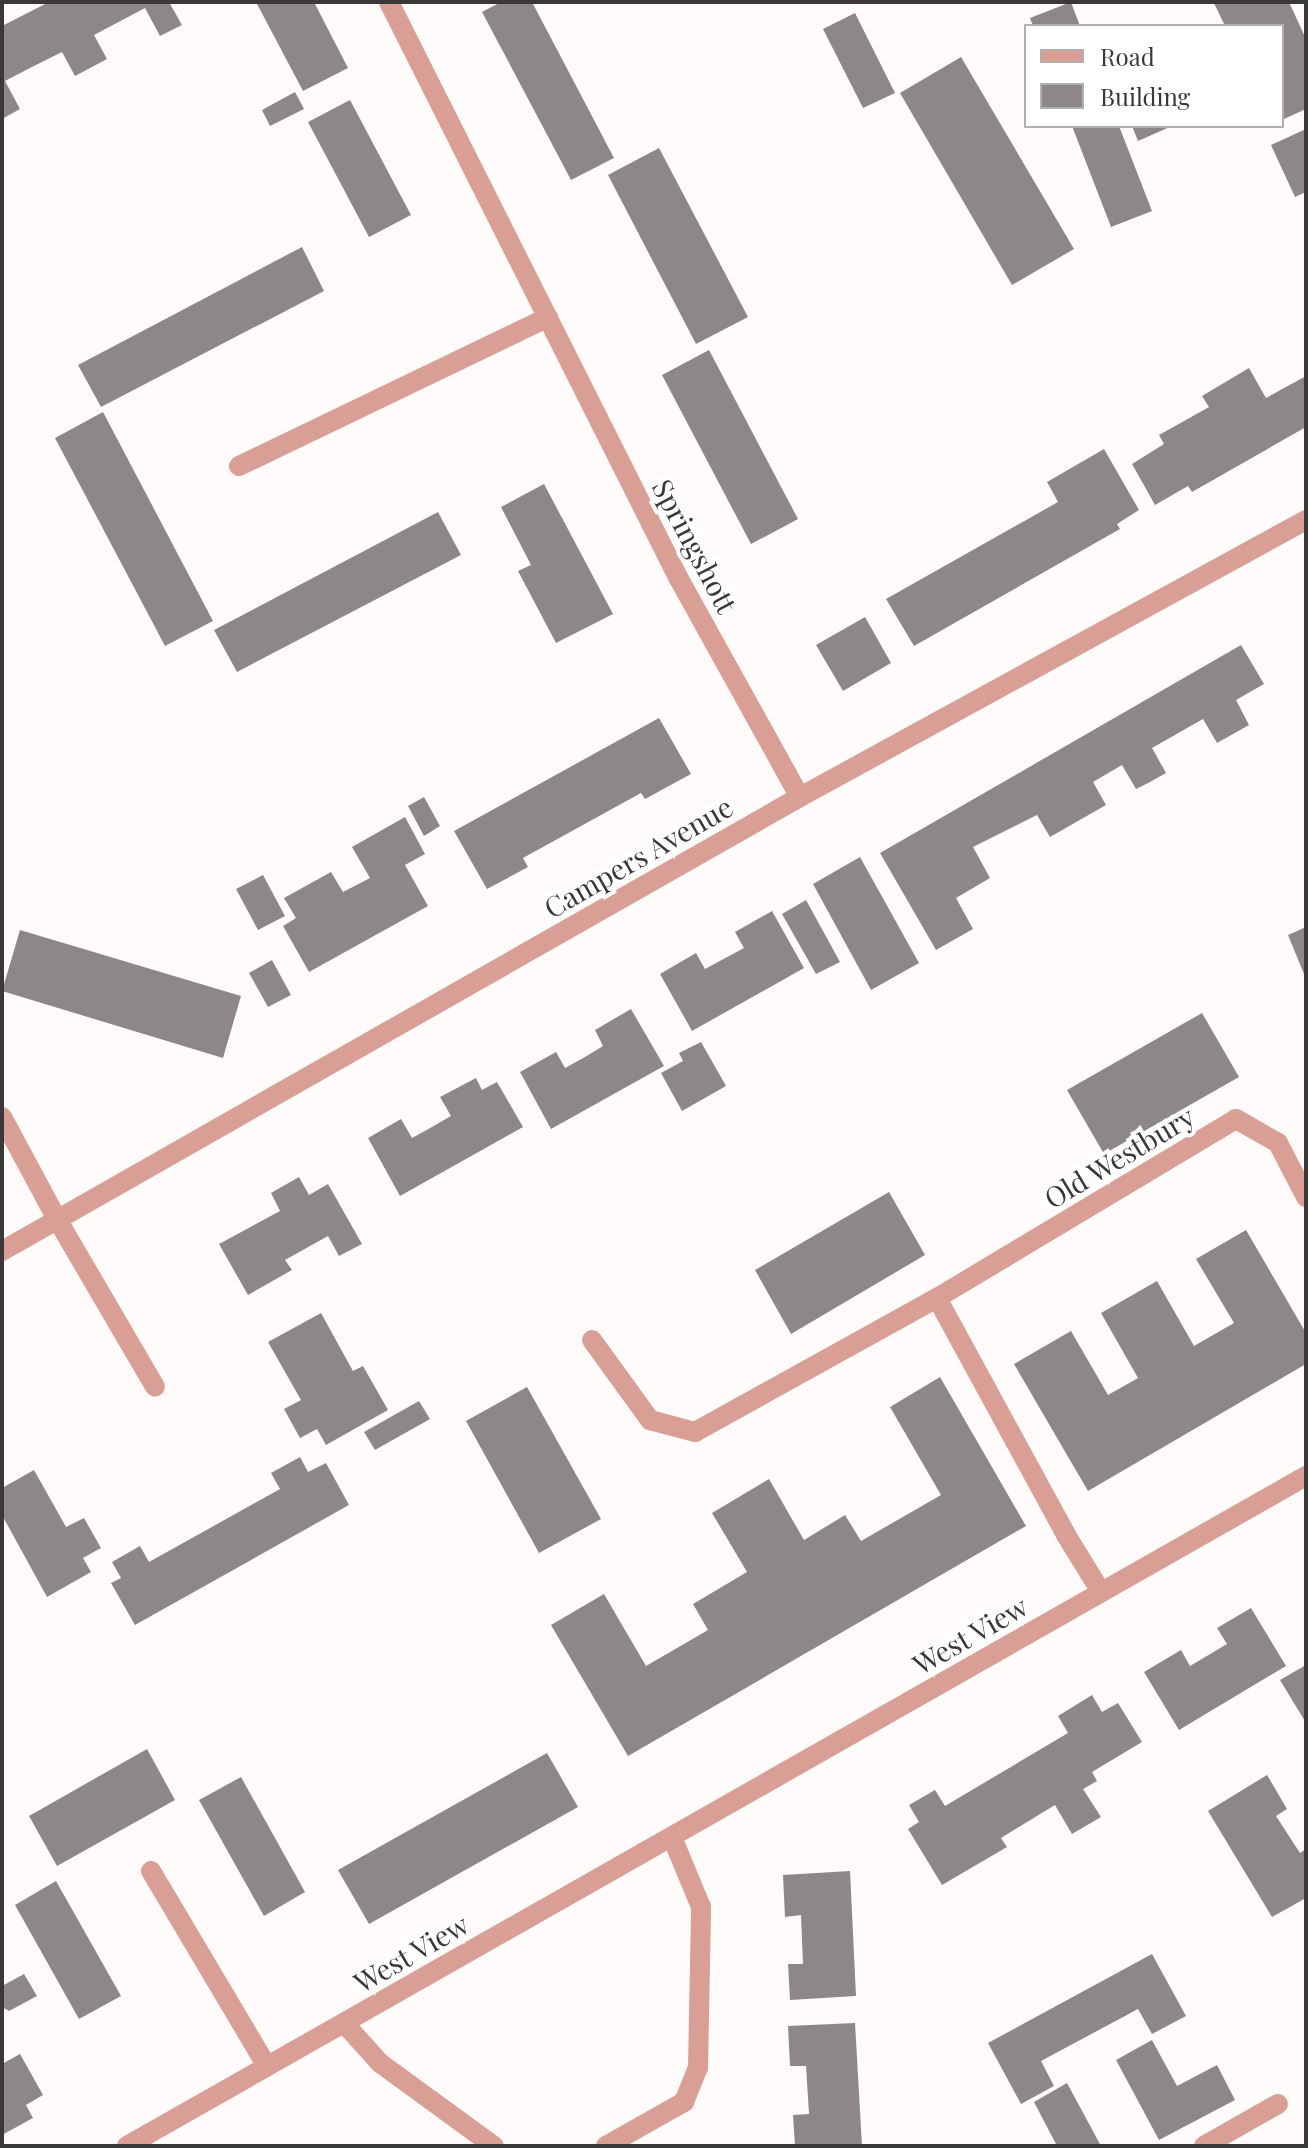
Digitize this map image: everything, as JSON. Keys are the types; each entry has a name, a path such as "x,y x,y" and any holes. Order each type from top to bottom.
{"street":[{"name":"Springshott","path":"389,2 679,579 800,797"},
{"path":"239,466 548,317"},
{"name":"Campers Avenue","path":"2,1251 800,797 1306,520"},
{"path":"2,1117 57,1219 155,1387"},
{"name":"Old Westbury","path":"592,1340 650,1420 695,1432 937,1298 1236,1119 1278,1143 1306,1197"},
{"path":"937,1298 1066,1535 1101,1592"},
{"name":"West View","path":"127,2146 1301,1479 1306,1501"},
{"path":"606,2146 684,2102 698,2068 701,1907 672,1837"},
{"path":"151,1871 267,2066"},
{"name":"West View","path":"344,2023 380,2063 494,2146"},
{"path":"1204,2146 1278,2104"}],"building":[{"path":"49,2 169,2 182,25 160,36 145,8 94,35 107,59 75,76 62,52 5,81 20,109 2,119 2,26"},
{"path":"256,2 314,2 348,68 303,91"},
{"path":"501,2 532,2 614,158 571,180 482,12"},
{"path":"1071,2 1079,24 1032,24 1030,18"},
{"path":"1289,2 1306,39 1306,109 1284,119 1284,24 1224,24 1214,3"},
{"path":"855,13 895,93 863,108 823,29"},
{"path":"961,57 1074,249 1012,285 900,93"},
{"path":"295,92 304,109 270,126 262,110"},
{"path":"350,100 411,215 369,237 308,122"},
{"path":"1073,128 1120,128 1152,211 1111,227"},
{"path":"1133,128 1167,128 1138,141"},
{"path":"1306,129 1306,192 1295,197 1271,145"},
{"path":"659,148 748,317 696,344 608,175"},
{"path":"302,247 324,291 101,407 78,365"},
{"path":"709,350 798,519 751,544 662,375"},
{"path":"1249,368 1266,398 1306,376 1306,427 1192,492 1188,486 1155,505 1132,464 1164,444 1159,435 1209,407 1202,396"},
{"path":"103,412 213,621 165,646 55,438"},
{"path":"1104,449 1139,510 1117,524 1120,529 914,646 886,599 1058,502 1047,482"},
{"path":"544,484 613,614 556,643 518,571 531,565 501,507"},
{"path":"438,512 461,555 237,672 214,630"},
{"path":"865,617 891,663 843,691 816,645"},
{"path":"1241,645 1264,684 1236,700 1249,725 1217,743 1203,719 1152,748 1166,773 1150,782 1136,789 1122,765 1093,782 1106,805 1050,837 1037,815 973,847 990,878 956,898 973,929 936,950 880,853"},
{"path":"659,718 691,774 645,799 641,793 523,858 528,867 487,889 454,831"},
{"path":"424,797 440,826 424,836 408,806"},
{"path":"405,817 425,854 405,865 428,906 309,972 283,926 296,918 284,898 331,872 343,892 370,878 352,847"},
{"path":"860,857 919,963 871,990 813,884"},
{"path":"263,875 285,916 258,930 236,889"},
{"path":"806,900 840,962 816,974 782,914"},
{"path":"772,911 804,968 692,1031 660,974 696,953 705,969 744,948 735,932"},
{"path":"1306,927 1306,979 1288,935"},
{"path":"20,930 241,996 223,1058 2,991"},
{"path":"272,960 291,995 268,1007 249,973"},
{"path":"631,1009 664,1066 551,1129 520,1072 556,1052 565,1068 585,1057 603,1046 595,1030"},
{"path":"1202,1013 1239,1077 1104,1154 1067,1090"},
{"path":"701,1042 726,1086 682,1111 661,1073 683,1061 679,1053"},
{"path":"476,1078 482,1090 497,1082 523,1127 400,1196 368,1138 401,1119 412,1138 432,1127 451,1116 440,1097"},
{"path":"299,1177 309,1195 328,1184 362,1244 339,1256 328,1236 285,1260 292,1270 248,1295 219,1244 280,1211 271,1193"},
{"path":"889,1192 925,1255 791,1334 755,1270"},
{"path":"1246,1230 1306,1333 1306,1364 1088,1491 1014,1364 1071,1331 1108,1395 1138,1378 1101,1313 1157,1281 1194,1346 1234,1323 1196,1259"},
{"path":"321,1313 353,1371 363,1366 388,1410 326,1445 317,1429 300,1438 284,1409 301,1400 268,1342"},
{"path":"940,1377 1026,1526 628,1756 551,1625 604,1594 646,1666 708,1630 693,1604 747,1572 712,1513 769,1479 804,1540 845,1515 861,1541 941,1495 890,1407"},
{"path":"527,1387 601,1519 539,1553 466,1421"},
{"path":"419,1401 430,1419 375,1450 364,1432"},
{"path":"300,1457 308,1472 326,1463 349,1505 135,1625 111,1583 121,1578 112,1562 140,1546 149,1562 280,1489 271,1473"},
{"path":"34,1470 66,1527 84,1518 101,1548 83,1558 91,1572 47,1597 2,1515 2,1488"},
{"path":"1251,1608 1286,1666 1179,1730 1144,1672 1181,1650 1190,1666 1227,1644 1217,1628"},
{"path":"1306,1665 1306,1723 1280,1680"},
{"path":"1092,1695 1102,1712 1118,1703 1142,1742 1092,1772 1097,1781 1083,1789 1101,1817 1072,1834 1055,1805 1001,1838 1007,1847 942,1885 908,1829 919,1822 909,1805 935,1790 945,1806 1068,1733 1058,1716"},
{"path":"147,1749 175,1800 57,1866 29,1816"},
{"path":"547,1753 578,1807 369,1924 338,1870"},
{"path":"1267,1775 1287,1809 1276,1816 1300,1853 1306,1849 1306,1898 1272,1917 1208,1811"},
{"path":"241,1777 305,1892 264,1916 199,1800"},
{"path":"850,1871 856,1996 790,2000 788,1964 803,1964 801,1915 785,1917 783,1875"},
{"path":"56,1881 121,1996 79,2019 15,1905"},
{"path":"1152,1954 1186,2016 1152,2034 1138,2009 1041,2061 1054,2086 1021,2104 988,2043"},
{"path":"24,1974 37,1996 9,2011 2,2007 2,1986"},
{"path":"855,2023 862,2146 795,2146 793,2115 809,2114 806,2066 790,2066 788,2026"},
{"path":"1152,2040 1177,2086 1217,2065 1235,2100 1159,2140 1116,2060"},
{"path":"20,2054 43,2095 26,2105 33,2118 2,2135 2,2064"},
{"path":"1067,2083 1101,2146 1057,2146 1034,2102"}]}
